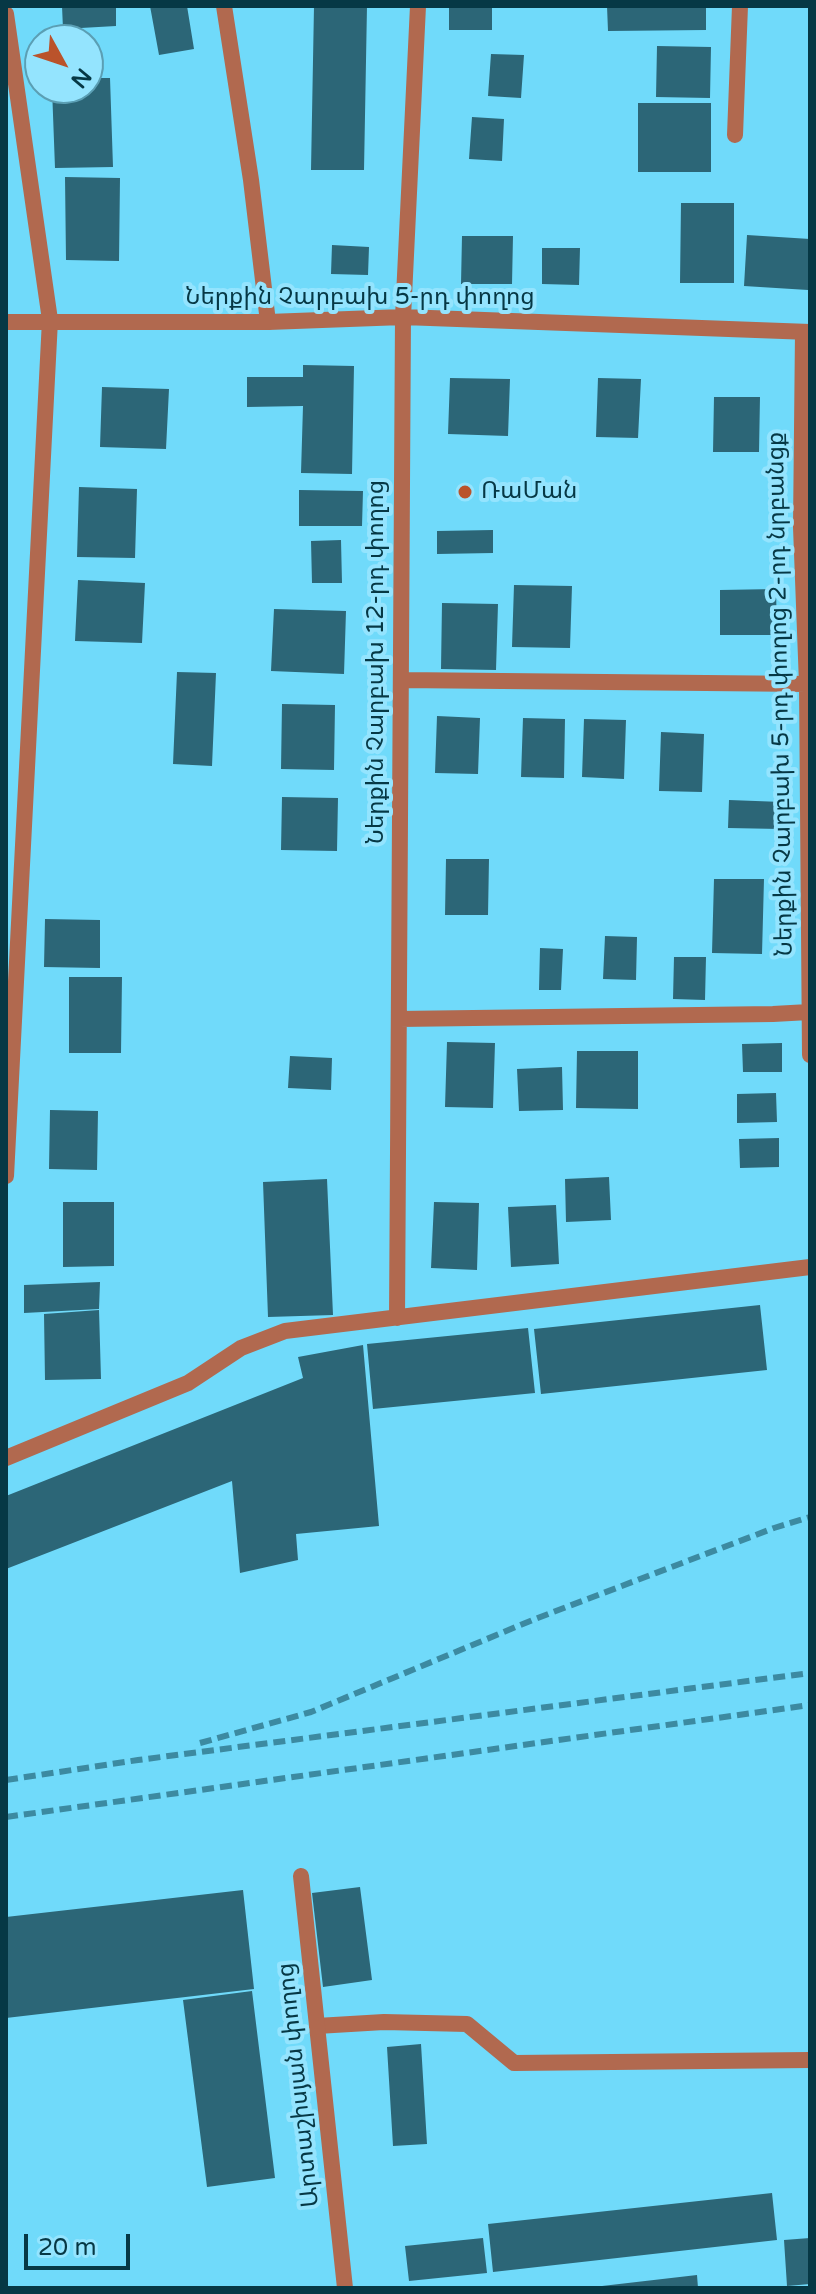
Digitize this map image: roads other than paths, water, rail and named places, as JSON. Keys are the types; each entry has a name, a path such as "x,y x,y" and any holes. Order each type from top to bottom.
{"street":[{"path":"224,6 251,180 268,322"},
{"name":"Ներքին Չարբախ 12-րդ փողոց","path":"397,1318 403,317 418,6"},
{"path":"735,135 740,6"},
{"path":"6,14 50,320 6,1176"},
{"name":"Ներքին Չարբախ 5-րդ փողոց","path":"6,322 268,322 403,317 806,332"},
{"name":"Ներքին Չարբախ 5-րդ փողոց 2-րդ նրբանցք","path":"806,332 801,527 807,684 810,1055"},
{"path":"401,680 807,684"},
{"path":"399,1019 809,1012"},
{"path":"6,1458 188,1383 241,1348 285,1331 810,1267"},
{"name":"Արտաշիսյան փողոց","path":"301,1876 345,2288"},
{"path":"317,2026 384,2022 467,2024 514,2063 810,2060"}],"railway":[{"path":"200,1743 311,1712 535,1619 810,1517"},
{"path":"6,1780 138,1760 810,1673"},
{"path":"6,1817 810,1705"}],"place":[{"name":"ՌաՄան","path":"465,492"}]}
